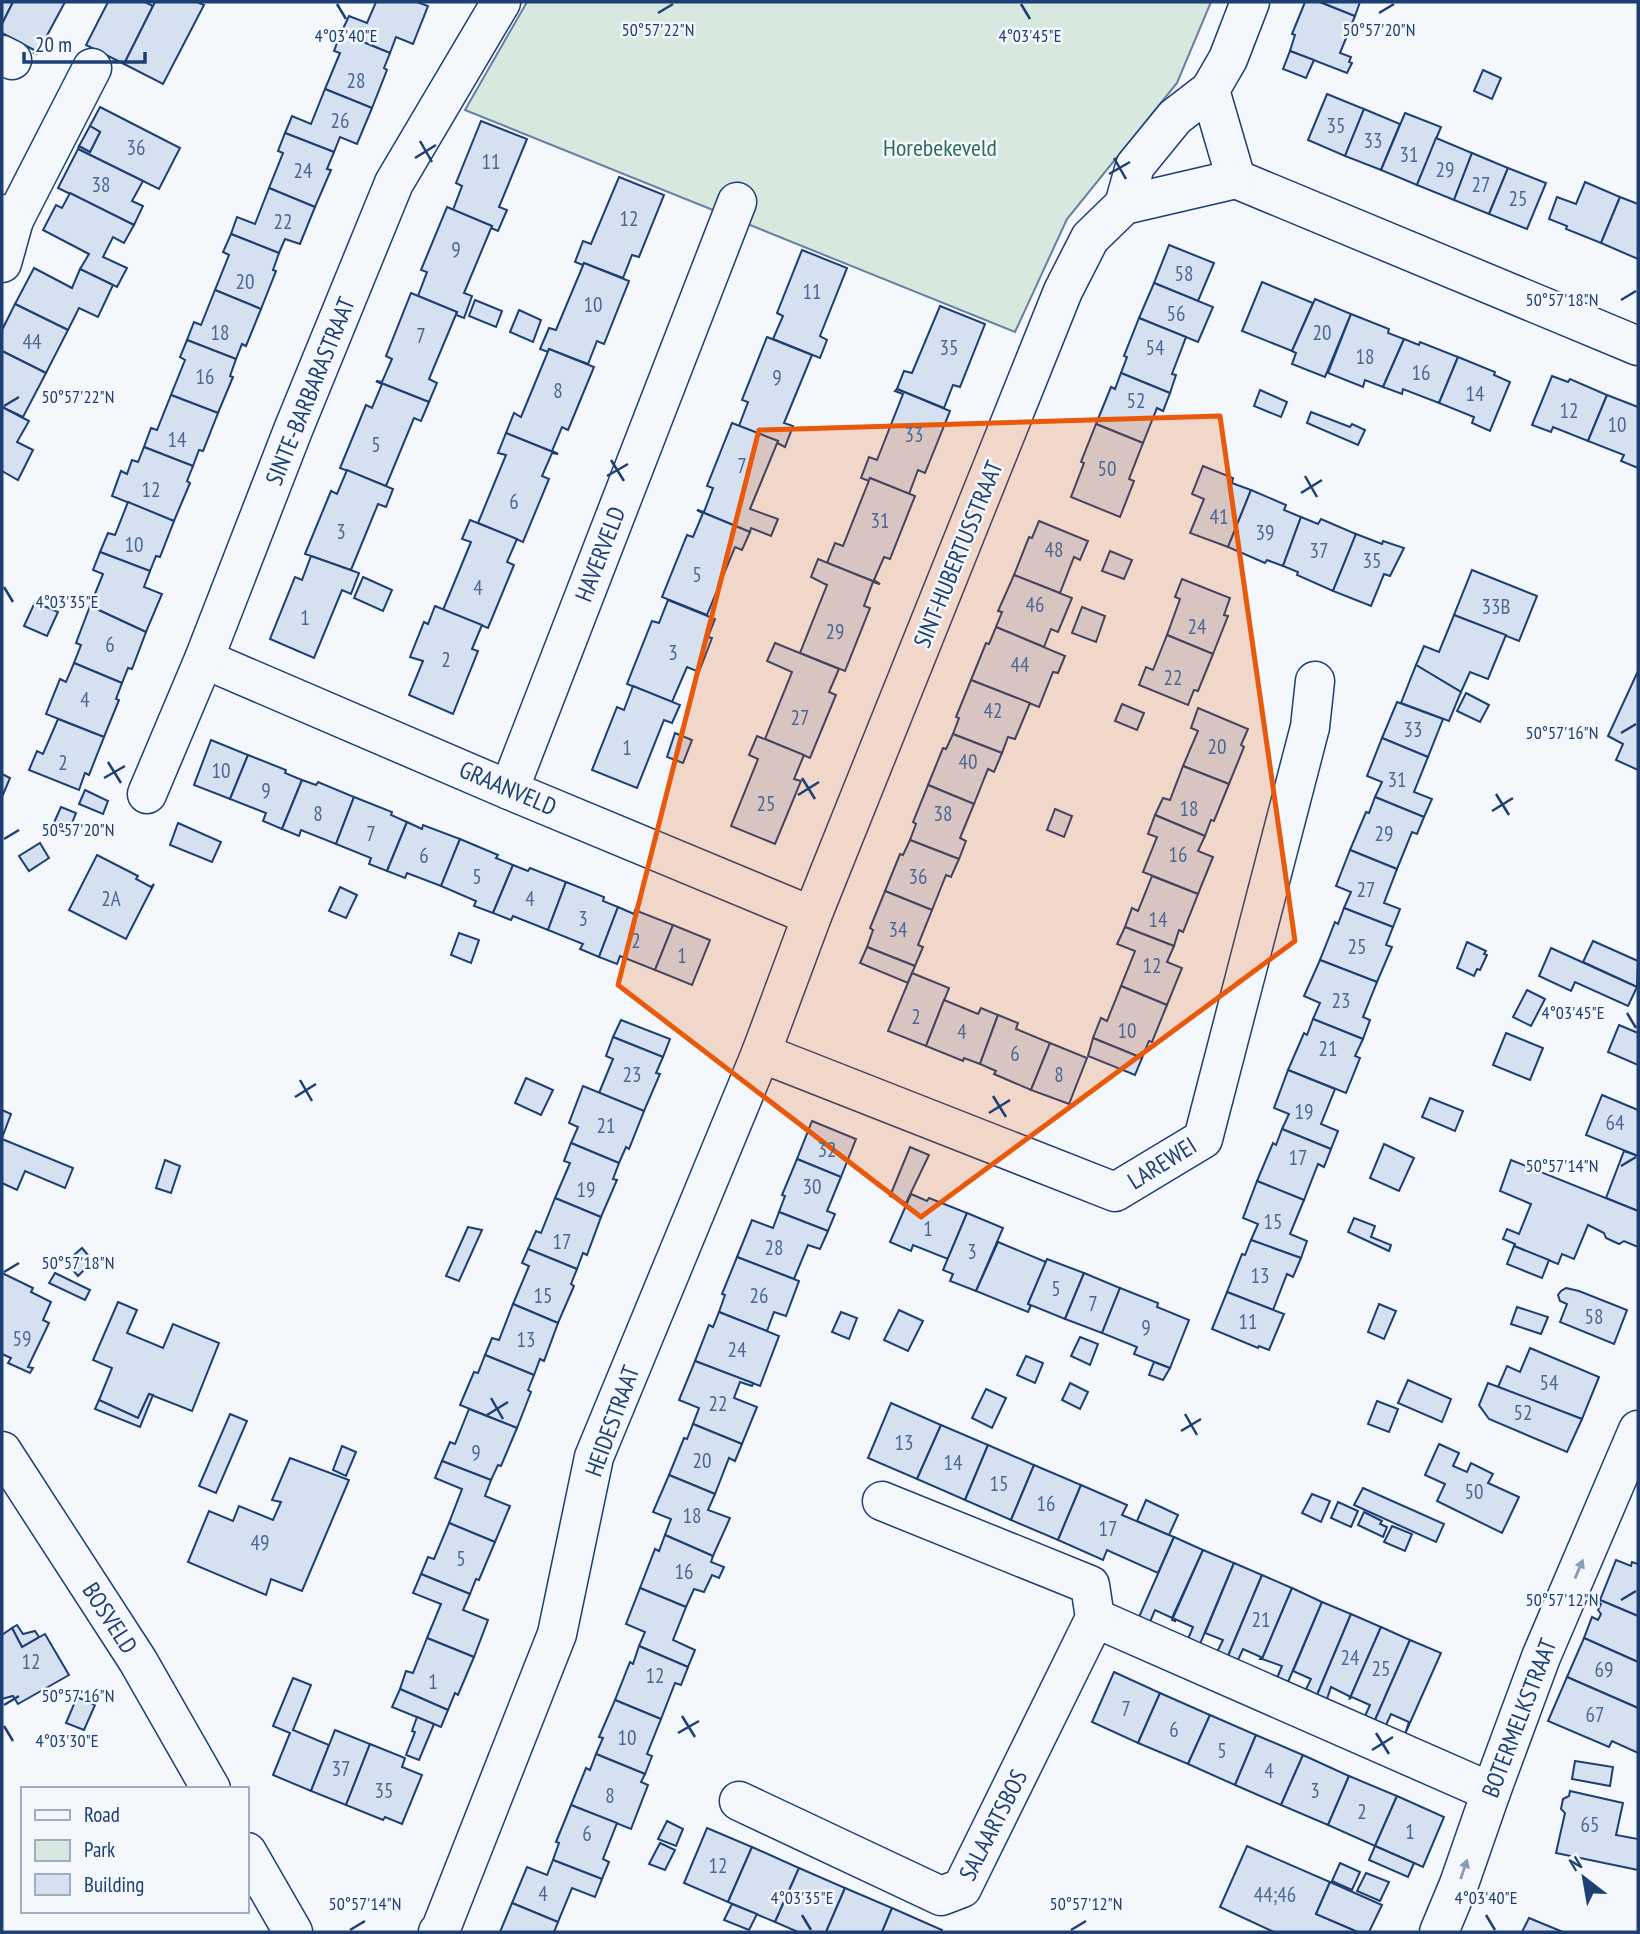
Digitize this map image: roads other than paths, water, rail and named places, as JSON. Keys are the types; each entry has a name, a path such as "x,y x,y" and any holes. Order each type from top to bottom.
{"street":[{"name":"SINTE-BARBARASTRAAT","path":"147,794 204,659 293,430 394,183 501,2"},
{"path":"1250,2 1228,59 1210,90 1175,117 1135,166 1124,205 1236,179 1638,346"},
{"path":"2,263 8,217 92,68"},
{"path":"1210,90 1236,179"},
{"name":"HAVERVELD","path":"509,790 737,202"},
{"name":"SINT-HUBERTUSSTRAAT","path":"812,916 1063,291 1090,238 1124,205"},
{"name":"GRAANVELD","path":"204,659 812,916"},
{"name":"LAREWEI","path":"761,1053 1115,1192 1203,1139 1310,727 1315,681"},
{"name":"HEIDESTRAAT","path":"438,1932 557,1634 594,1457 761,1053 812,916"},
{"name":"BOTERMELKSTRAAT","path":"1439,1932 1541,1657 1638,1430"},
{"name":"BOSVELD","path":"2,1451 138,1661 210,1787"},
{"path":"882,1501 1090,1585 1095,1618 1490,1791"},
{"name":"SALAARTSBOS","path":"739,1801 941,1896 962,1888 1095,1618"},
{"path":"248,1854 293,1932"}],"park label":[{"name":"Horebekeveld","path":"940,147"}]}
